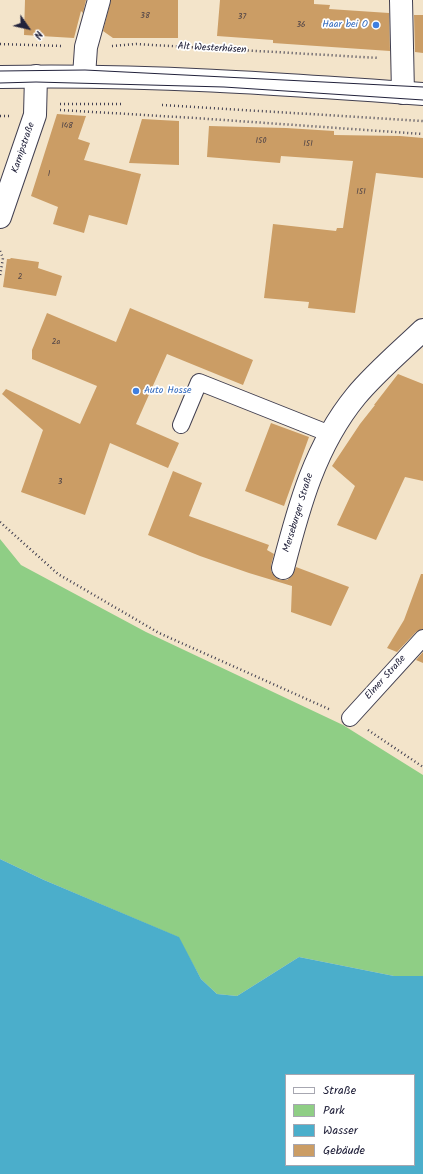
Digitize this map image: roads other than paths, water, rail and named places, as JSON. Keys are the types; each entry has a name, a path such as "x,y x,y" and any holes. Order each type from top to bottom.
{"street":[{"path":"84,76 86,47 99,0"},
{"path":"0,77 84,76 413,93 403,60 401,0"},
{"name":"Karnipstraße","path":"0,217 35,115 36,76"},
{"name":"Merseburger Straße","path":"283,568 305,488 316,460 330,434 357,395 423,330"}],"lane":[{"path":"182,425 199,382 330,434"},
{"name":"Elmer Straße","path":"350,718 423,638"}],"water":[{"path":"0,859 44,880 179,937 201,979 217,994 237,996 299,957 394,976 423,976 423,1174 0,1174"}],"tram line":[{"path":"0,71 85,70 423,87"},
{"path":"0,83 36,82 224,87 423,100"}],"place":[{"name":"Haar bei O","path":"376,25"},
{"name":"Auto Hosse","path":"136,391"}]}
